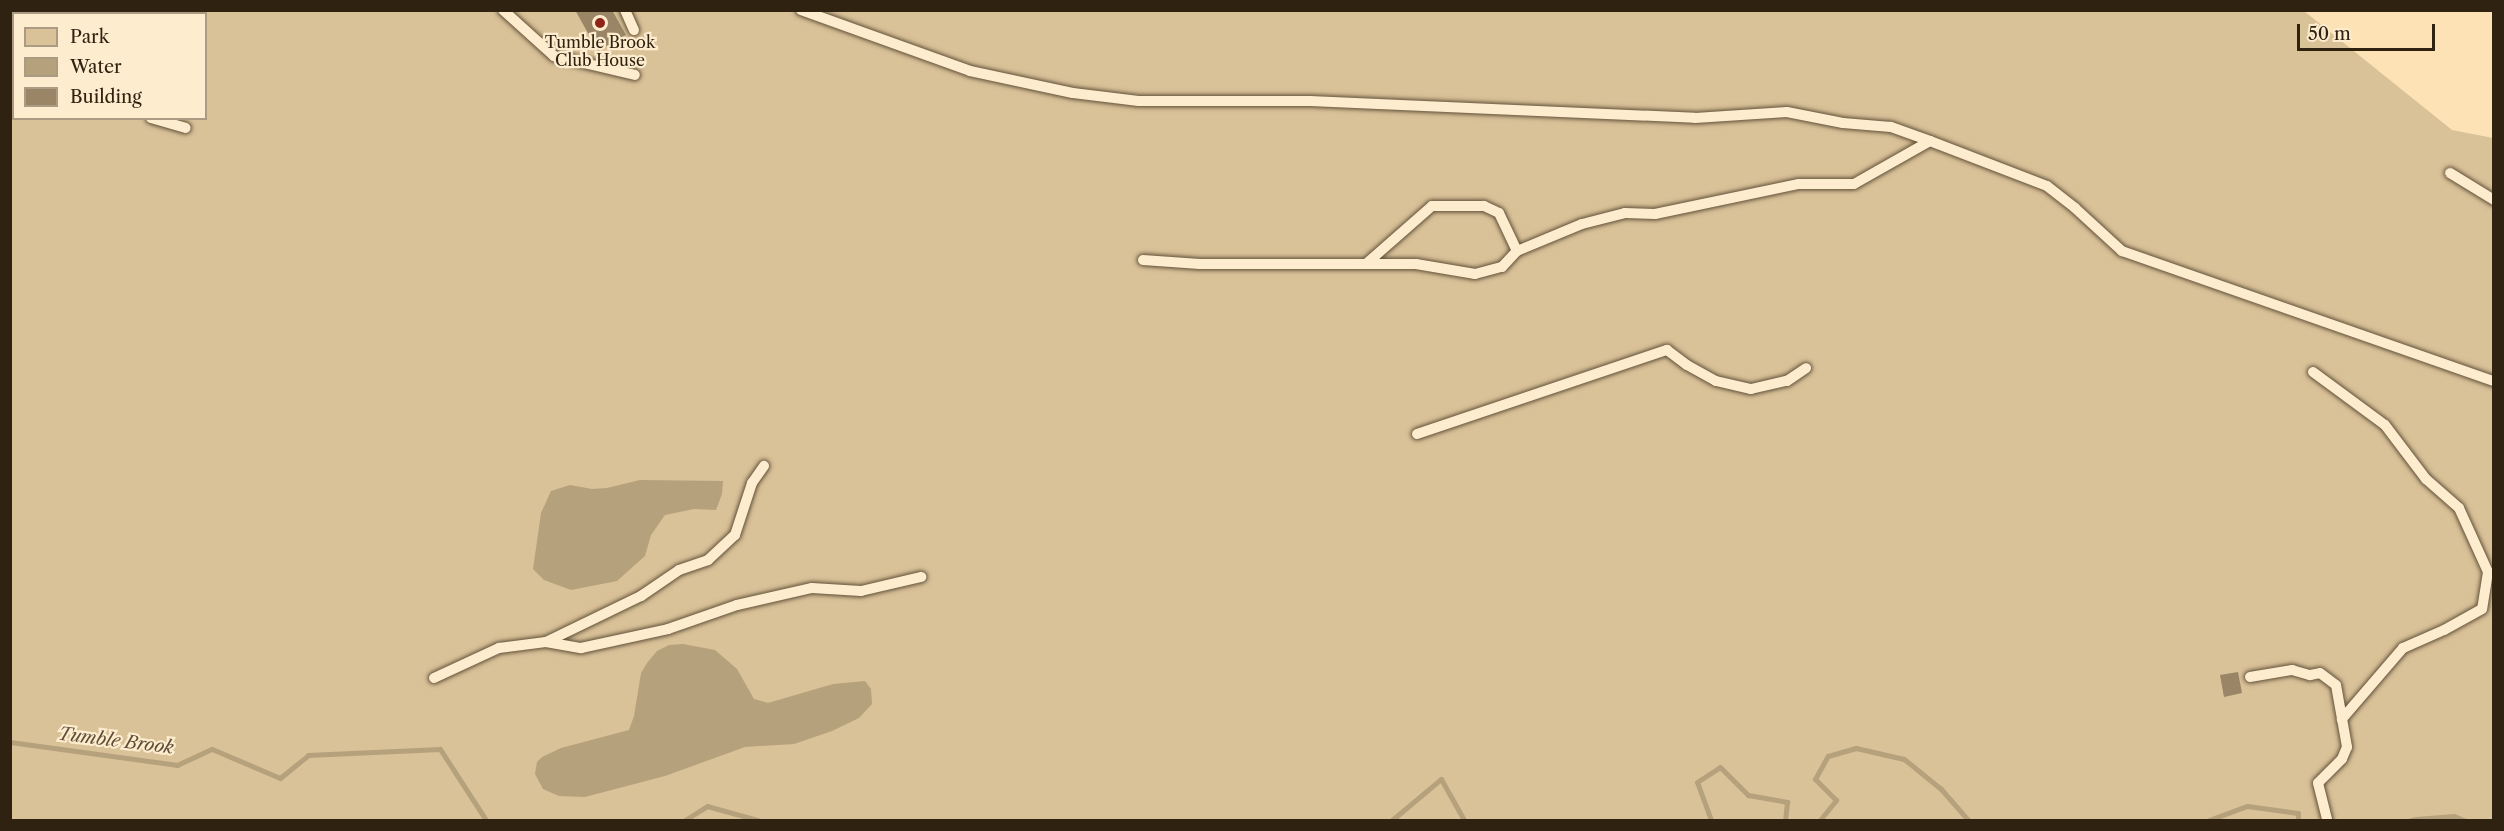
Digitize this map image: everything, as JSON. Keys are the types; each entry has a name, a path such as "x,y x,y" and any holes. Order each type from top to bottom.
{"lane":[{"path":"503,10 554,56 635,75"},
{"path":"625,10 634,30"},
{"path":"801,10 970,71 1095,96 1139,101 1310,101 1695,118 1787,112 1843,123 1891,128 2047,186 2122,251 2493,381"},
{"path":"158,120 186,128"},
{"path":"1143,260 1200,264 1416,264 1475,274 1502,267 1517,251 1582,224 1625,213 1655,214 1799,184 1854,184 1930,141"},
{"path":"2450,173 2493,200"},
{"path":"1366,264 1432,206 1484,206 1499,213 1517,251"},
{"path":"1418,434 1667,350 1716,381 1751,389 1787,381 1806,368"},
{"path":"2313,372 2385,424 2426,479 2459,508 2488,572 2482,609 2444,630 2403,648 2342,719"},
{"path":"546,642 641,596 679,570 708,560 735,535 752,483 764,466"},
{"path":"434,678 499,648 546,642 581,648 668,629 737,605 812,588 861,591 921,577"},
{"path":"2250,677 2292,670 2310,675 2320,673 2336,685 2347,747 2342,759 2318,783 2326,820"}],"green space":[{"path":"10,11 2304,11 2452,130 2493,138 2493,820 11,820"}],"water":[{"path":"640,480 723,481 722,494 716,510 694,509 665,515 651,535 645,556 617,581 571,590 544,580 533,569 541,513 551,491 570,485 592,489 607,488"},
{"path":"683,644 715,650 737,669 754,699 768,703 833,684 865,681 871,689 872,704 859,718 832,731 794,744 745,747 665,776 585,797 559,796 543,789 535,774 537,762 561,748 629,730 634,716 641,673 647,663 657,651 669,645"},
{"path":"2455,814 2469,820 2403,820 2416,817"}],"building":[{"name":"Tumble Brook Club House","path":"575,10 612,10 626,35 598,51"},
{"path":"2238,672 2242,693 2224,697 2220,675"}],"waterway":[{"name":"Tumble Brook","path":"10,742 177,765 212,749 280,778 308,755 440,749 486,820"},
{"name":"Tumble Brook","path":"1820,820 1836,800 1815,779 1828,756 1856,748 1904,759 1941,789 1968,820"},
{"name":"Tumble Brook","path":"1711,820 1697,782 1720,767 1748,795 1787,802 1785,820"},
{"name":"Tumble Brook","path":"1392,820 1441,779 1464,820"},
{"name":"Tumble Brook","path":"685,820 707,806 758,820"},
{"name":"Tumble Brook","path":"2209,820 2247,806 2298,813 2298,820"}],"place":[{"name":"Tumble Brook Club House","path":"600,23"}]}
